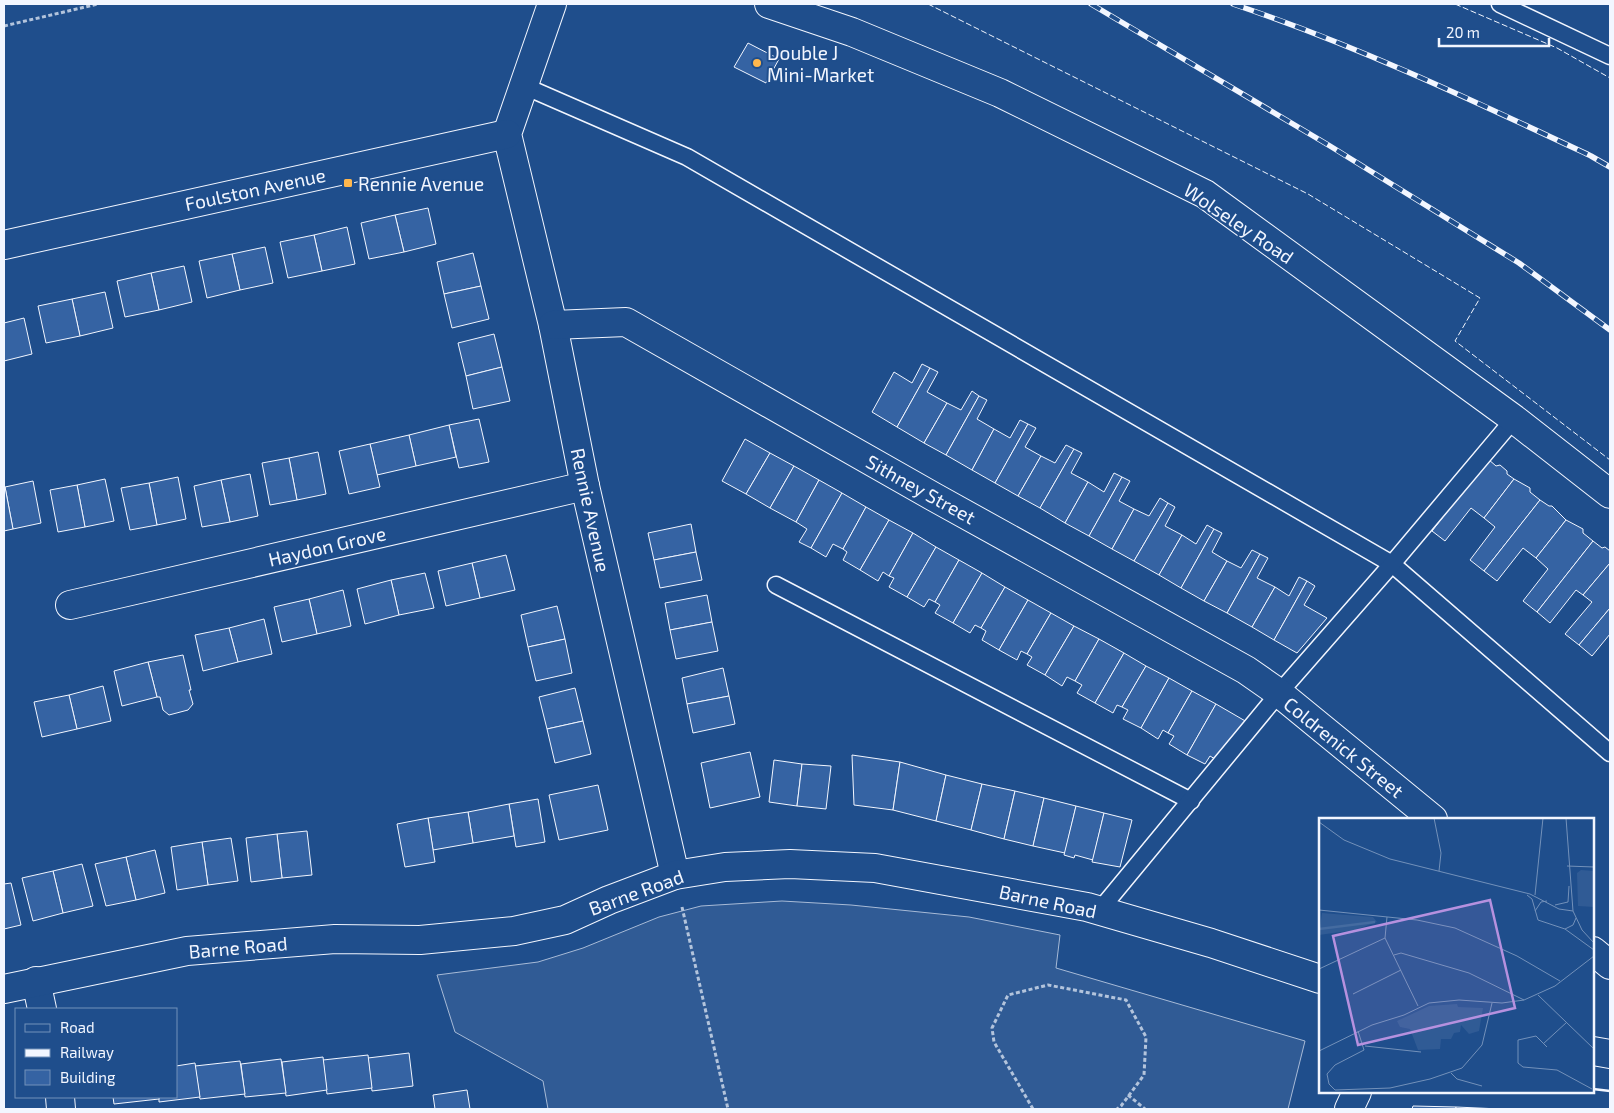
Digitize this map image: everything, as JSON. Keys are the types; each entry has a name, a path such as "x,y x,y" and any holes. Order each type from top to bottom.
{"street":[{"path":"507,134 552,4"},
{"name":"Wolseley Road","path":"769,4 852,32 1000,93 1205,194 1514,420 1610,494"},
{"name":"Foulston Avenue","path":"4,245 507,134"},
{"name":"Rennie Avenue","path":"507,134 553,325 585,486 674,875"},
{"name":"Sithney Street","path":"553,325 626,322 934,497 1246,670 1279,693"},
{"name":"Haydon Grove","path":"70,605 585,486"},
{"name":"Coldrenick Street","path":"1279,693 1431,818"},
{"name":"Barne Road","path":"4,989 187,951 335,939 420,940 514,931 565,920 609,900 674,875 725,867 790,864 875,868 1099,911 1210,943 1319,979"},
{"path":"1594,952 1610,965"},
{"path":"36,981 42,1008"},
{"path":"1594,1051 1610,1054"},
{"path":"1349,1109 1357,1093"}],"lane":[{"path":"1500,4 1610,56"},
{"path":"524,86 687,157 1392,564 1610,753"},
{"path":"1099,911 1279,693 1514,420"},
{"path":"776,585 1191,801"}],"path":[{"path":"4,26 98,4"},
{"path":"674,875 728,1109"},
{"path":"1033,1109 994,1042 992,1028 1008,996 1048,985 1126,1000 1146,1038 1144,1074 1117,1109"},
{"path":"1128,1096 1145,1109"}],"shaded area":[{"path":"782,901 851,905 969,917 1060,935 1056,968 1305,1041 1288,1109 548,1109 543,1081 455,1032 437,975 538,962 583,948 659,917 701,906"}],"building":[{"name":"Double J Mini-Market","path":"748,43 779,59 766,83 734,67"},
{"path":"428,208 436,244 404,252 395,215"},
{"path":"395,215 404,252 369,259 361,223"},
{"path":"347,227 355,264 322,271 314,235"},
{"path":"314,235 322,271 288,278 280,242"},
{"path":"265,247 273,283 240,290 232,254"},
{"path":"473,253 481,286 444,294 437,262"},
{"path":"232,254 240,290 207,298 199,261"},
{"path":"184,266 192,302 159,310 151,273"},
{"path":"151,273 159,310 125,317 117,281"},
{"path":"481,286 489,319 452,328 444,294"},
{"path":"105,292 113,328 80,336 72,299"},
{"path":"72,299 80,336 46,343 38,306"},
{"path":"24,318 32,354 4,361 4,323"},
{"path":"494,334 502,367 466,376 458,343"},
{"path":"922,364 930,368 897,427 872,412 894,372 912,383"},
{"path":"502,367 510,401 473,409 466,376"},
{"path":"930,368 938,372 927,392 947,403 924,443 897,427"},
{"path":"972,391 979,396 946,455 924,443 947,403 961,410"},
{"path":"979,396 987,400 977,419 994,429 972,470 946,455"},
{"path":"479,419 489,462 459,468 449,425"},
{"path":"1020,420 1028,424 995,483 972,470 994,429 1010,438"},
{"path":"1028,424 1036,428 1025,447 1041,456 1018,496 995,483"},
{"path":"449,425 456,457 416,466 409,435"},
{"path":"409,435 416,466 377,475 370,444"},
{"path":"745,439 770,453 746,494 722,481"},
{"path":"370,444 380,487 349,494 339,451"},
{"path":"1066,445 1074,449 1040,508 1018,496 1041,456 1055,463"},
{"path":"1074,449 1082,453 1071,473 1088,482 1065,523 1040,508"},
{"path":"318,452 326,494 297,500 289,458"},
{"path":"770,453 794,466 770,508 746,494"},
{"path":"289,458 297,500 270,505 262,463"},
{"path":"1488,459 1496,466 1500,465 1514,479 1484,518 1471,508 1445,541 1432,531"},
{"path":"794,466 819,480 796,522 770,508"},
{"path":"1114,473 1122,477 1089,536 1065,523 1088,482 1104,492"},
{"path":"250,474 258,516 230,522 221,480"},
{"path":"178,477 186,519 157,525 149,483"},
{"path":"1122,477 1130,481 1119,501 1134,509 1112,549 1089,536"},
{"path":"105,479 114,521 85,527 77,485"},
{"path":"1514,479 1530,488 1530,492 1540,500 1484,571 1470,560 1495,527 1484,518"},
{"path":"221,480 230,522 202,527 194,486"},
{"path":"819,480 842,493 811,548 799,542 807,529 796,522"},
{"path":"33,481 41,523 13,529 5,487"},
{"path":"149,483 157,525 130,530 121,488"},
{"path":"77,485 85,527 58,532 50,490"},
{"path":"4,488 13,529 4,531"},
{"path":"842,493 866,507 843,549 833,544 826,557 811,548"},
{"path":"1160,498 1168,503 1134,561 1112,549 1134,509 1149,516"},
{"path":"1540,500 1552,506 1566,520 1536,558 1523,548 1497,581 1484,571"},
{"path":"1168,503 1175,507 1165,526 1182,535 1159,575 1134,561"},
{"path":"866,507 889,520 860,570 843,560 847,552 843,549"},
{"path":"889,520 913,533 889,576 883,572 878,581 860,570"},
{"path":"1566,520 1583,529 1583,533 1593,541 1537,612 1523,601 1548,569 1536,558"},
{"path":"691,524 696,552 654,560 648,533"},
{"path":"1207,525 1214,529 1181,588 1159,575 1182,535 1196,544"},
{"path":"1214,529 1222,533 1212,552 1227,561 1204,601 1181,588"},
{"path":"913,533 936,547 907,597 889,587 894,578 889,576"},
{"path":"1593,541 1610,551 1610,563 1583,595 1576,590 1550,623 1537,612"},
{"path":"936,547 959,560 935,602 929,599 924,607 907,597"},
{"path":"1252,550 1260,554 1227,613 1204,601 1227,561 1241,568"},
{"path":"696,552 702,580 660,588 654,560"},
{"path":"1260,554 1268,558 1257,578 1275,587 1252,627 1227,613"},
{"path":"506,555 515,590 480,598 472,563"},
{"path":"959,560 982,573 953,623 935,613 940,605 935,602"},
{"path":"472,563 480,598 446,606 438,571"},
{"path":"1610,563 1610,608 1579,645 1565,634 1592,602 1583,595"},
{"path":"425,573 434,608 399,615 391,580"},
{"path":"982,573 1005,587 981,628 975,625 970,633 953,623"},
{"path":"1299,577 1307,581 1274,640 1252,627 1275,587 1289,596"},
{"path":"391,580 399,615 365,624 357,589"},
{"path":"1307,581 1315,586 1304,605 1327,618 1297,653 1274,640"},
{"path":"1005,587 1028,600 999,650 982,640 986,631 981,628"},
{"path":"343,590 351,626 317,634 309,599"},
{"path":"707,595 712,622 670,630 665,603"},
{"path":"309,599 317,634 282,642 274,607"},
{"path":"1028,600 1051,613 1027,654 1021,651 1017,660 999,650"},
{"path":"557,606 565,639 528,647 521,615"},
{"path":"1610,608 1610,634 1592,656 1579,645"},
{"path":"1051,613 1074,626 1045,675 1027,665 1032,657 1027,654"},
{"path":"264,619 272,654 238,662 229,628"},
{"path":"712,622 718,651 676,659 670,630"},
{"path":"1074,626 1099,639 1075,681 1067,677 1062,686 1045,675"},
{"path":"229,628 238,662 203,671 195,635"},
{"path":"565,639 572,673 536,681 528,647"},
{"path":"1099,639 1124,653 1095,703 1077,693 1082,685 1075,681"},
{"path":"1124,653 1146,666 1122,707 1117,705 1113,713 1095,703"},
{"path":"183,655 193,704 188,710 169,715 163,710 160,697 157,697 148,662"},
{"path":"148,662 157,697 122,706 114,671"},
{"path":"1146,666 1169,678 1141,728 1123,719 1128,710 1122,707"},
{"path":"723,668 729,696 687,704 682,678"},
{"path":"1169,678 1192,691 1168,733 1163,730 1158,739 1141,728"},
{"path":"103,686 111,721 77,729 69,695"},
{"path":"575,688 583,721 547,729 539,697"},
{"path":"1192,691 1216,704 1187,755 1169,744 1174,736 1168,733"},
{"path":"69,695 77,729 42,737 34,702"},
{"path":"729,696 735,724 693,733 687,704"},
{"path":"1216,704 1247,722 1215,759 1210,756 1205,764 1187,755"},
{"path":"583,721 591,754 555,763 547,729"},
{"path":"750,752 760,797 710,808 701,763"},
{"path":"852,755 900,762 893,810 854,805"},
{"path":"774,760 802,764 797,806 769,802"},
{"path":"900,762 946,775 936,821 893,810"},
{"path":"802,764 831,766 826,809 797,806"},
{"path":"946,775 982,784 971,830 936,821"},
{"path":"982,784 1015,791 1004,839 971,830"},
{"path":"598,785 608,830 559,840 549,795"},
{"path":"1015,791 1044,798 1033,846 1004,839"},
{"path":"1044,798 1076,806 1065,853 1033,846"},
{"path":"538,799 545,842 516,847 509,804"},
{"path":"509,804 514,836 473,843 468,812"},
{"path":"1076,806 1104,813 1093,860 1075,855 1074,858 1064,855"},
{"path":"468,812 473,843 433,850 428,818"},
{"path":"1104,813 1132,820 1120,867 1092,862"},
{"path":"428,818 435,862 405,867 397,824"},
{"path":"307,831 312,875 282,878 277,834"},
{"path":"277,834 282,878 251,882 246,838"},
{"path":"231,838 238,881 208,885 202,842"},
{"path":"202,842 208,885 177,890 171,847"},
{"path":"155,850 165,893 136,900 126,857"},
{"path":"126,857 136,900 106,906 95,864"},
{"path":"82,864 93,906 63,913 53,871"},
{"path":"53,871 63,913 33,921 22,878"},
{"path":"11,883 21,925 4,929 4,884"},
{"path":"409,1053 413,1086 372,1091 368,1058"},
{"path":"368,1055 372,1088 327,1094 323,1060"},
{"path":"323,1057 327,1090 286,1096 282,1062"},
{"path":"281,1059 286,1093 245,1097 241,1064"},
{"path":"240,1061 245,1094 200,1099 195,1066"},
{"path":"195,1063 200,1097 159,1102 159,1098 178,1098 178,1066"},
{"path":"467,1090 470,1109 435,1109 433,1095"},
{"path":"113,1098 159,1098 159,1099 114,1104"},
{"path":"1413,1106 1456,1107 1456,1109 1412,1109"},
{"path":"1456,1107 1500,1109 1456,1109"}],"railway":[{"path":"1091,4 1330,146 1519,263 1610,330"},
{"path":"1233,4 1324,37 1414,75 1591,156 1610,167"}],"fence":[{"path":"928,4 1308,194 1480,298 1455,341 1610,460"},
{"path":"1455,4 1557,48 1610,78"}],"wall":[{"path":"1594,1089 1610,1091"}],"place":[{"name":"Double J Mini-Market","path":"757,63"},
{"name":"Rennie Avenue","path":"348,183"}]}
